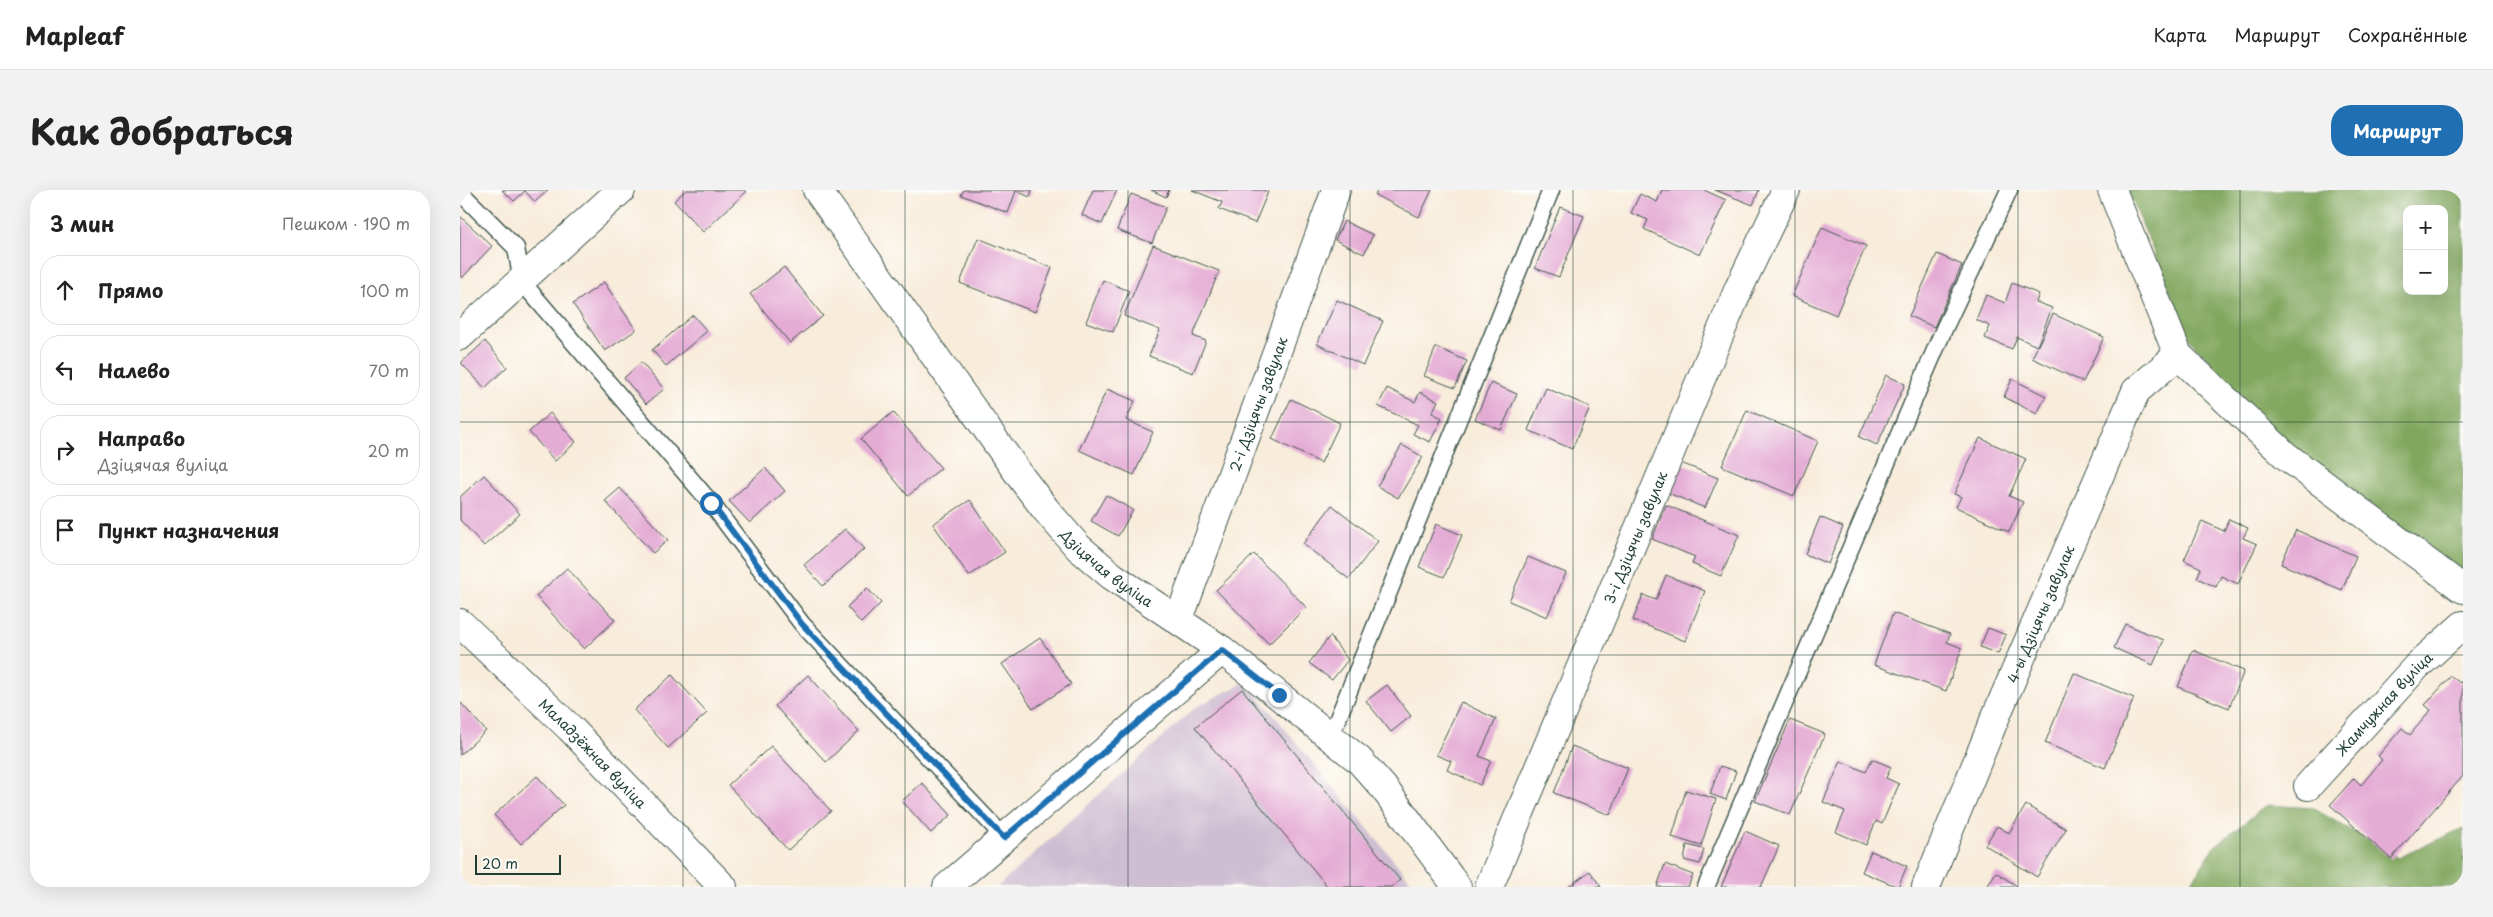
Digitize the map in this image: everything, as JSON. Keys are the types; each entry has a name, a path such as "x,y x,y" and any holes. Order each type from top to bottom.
{"street":[{"path":"460,336 522,282 621,190"},
{"name":"Дзіцячая вуліца","path":"817,190 1046,510 1078,547 1112,576 1222,650 1359,760 1383,786 1457,887"},
{"name":"2-і Дзіцячы завулак","path":"1179,620 1336,190"},
{"name":"3-і Дзіцячы завулак","path":"1489,887 1739,288 1786,190"},
{"path":"2112,190 2178,355 2286,456 2463,590"},
{"name":"4-ы Дзіцячы завулак","path":"1926,887 1997,714 2136,391 2178,355"},
{"name":"Маладзёжная вуліца","path":"460,623 570,728 724,887"},
{"name":"Жамчужная вуліца","path":"2308,786 2417,666 2463,625"},
{"path":"947,887 1222,650"}],"lane":[{"path":"1330,738 1551,190"},
{"path":"1706,887 1944,329 2010,190"},
{"path":"460,192 516,248 522,282 711,503 802,624 1004,838"}],"shaded area":[{"path":"1243,683 1257,695 1416,887 997,887 1196,707"}],"green space":[{"path":"2128,190 2463,190 2463,582 2284,441 2191,342"},
{"path":"2267,805 2313,808 2398,858 2463,828 2463,887 2188,887 2215,846"}],"building":[{"path":"502,190 548,190 535,202 525,191 514,201"},
{"path":"686,190 744,190 746,192 703,232 674,201"},
{"path":"964,190 1032,190 1030,197 1016,191 1008,213 961,195"},
{"path":"1093,190 1117,190 1102,224 1082,215"},
{"path":"1151,190 1169,190 1166,197"},
{"path":"1192,190 1263,190 1268,192 1255,223 1219,209 1222,202"},
{"path":"1378,190 1432,190 1419,217 1375,195"},
{"path":"1662,190 1704,190 1726,200 1700,255 1644,229 1648,220 1631,213 1640,194 1657,202"},
{"path":"1715,190 1759,190 1753,205"},
{"path":"1131,194 1166,207 1152,243 1117,230"},
{"path":"1560,207 1584,216 1559,277 1535,268"},
{"path":"460,216 492,246 462,278 460,276"},
{"path":"1344,221 1373,235 1364,254 1335,240"},
{"path":"1822,227 1866,246 1836,315 1792,296"},
{"path":"978,238 1052,268 1035,312 960,283"},
{"path":"1153,245 1219,271 1193,336 1206,341 1193,373 1149,356 1160,330 1124,316"},
{"path":"1937,254 1962,265 1934,327 1909,316"},
{"path":"784,267 823,316 790,343 750,294"},
{"path":"1103,280 1129,291 1113,332 1086,322"},
{"path":"604,282 636,330 605,351 573,304"},
{"path":"2012,283 2039,294 2036,302 2052,308 2037,346 2017,337 2012,349 1985,338 1990,326 1976,320 1986,295 2005,303"},
{"path":"1337,300 1383,321 1363,365 1317,344"},
{"path":"2053,314 2104,337 2083,382 2032,358"},
{"path":"693,315 707,331 666,366 652,350"},
{"path":"485,341 507,367 485,388 461,363"},
{"path":"1436,347 1467,361 1455,388 1424,376"},
{"path":"641,362 664,389 646,404 624,378"},
{"path":"1886,375 1905,384 1877,445 1859,437"},
{"path":"2012,379 2046,396 2037,414 2004,397"},
{"path":"1491,383 1517,394 1501,430 1475,419"},
{"path":"1387,388 1415,402 1420,392 1438,401 1432,413 1442,418 1430,442 1413,434 1418,425 1378,406"},
{"path":"1546,388 1590,407 1572,449 1528,430"},
{"path":"1107,389 1135,401 1126,420 1153,432 1134,475 1079,450"},
{"path":"1291,399 1340,423 1321,463 1272,439"},
{"path":"1747,410 1818,441 1794,496 1722,466"},
{"path":"893,412 941,468 908,496 861,439"},
{"path":"550,413 576,442 555,461 529,432"},
{"path":"1980,438 2026,459 2009,496 2023,502 2009,532 1956,507 1961,497 1954,494"},
{"path":"1402,445 1423,457 1398,498 1377,486"},
{"path":"1681,463 1718,478 1705,508 1668,493"},
{"path":"765,468 785,491 750,523 729,501"},
{"path":"484,475 520,514 484,546 460,520 460,497"},
{"path":"620,488 668,540 653,553 605,501"},
{"path":"1106,495 1133,510 1118,536 1091,521"},
{"path":"970,500 1005,552 969,576 933,524"},
{"path":"1332,505 1378,541 1349,579 1303,544"},
{"path":"1666,505 1739,535 1721,576 1692,564 1695,557 1652,539"},
{"path":"1820,517 1843,527 1828,564 1805,554"},
{"path":"2229,519 2248,528 2243,538 2257,544 2238,584 2221,576 2216,587 2197,578 2201,568 2184,560 2202,521 2224,531"},
{"path":"1436,524 1462,535 1444,577 1419,567"},
{"path":"845,529 864,549 823,586 804,565"},
{"path":"2296,530 2356,556 2342,590 2281,564"},
{"path":"1254,554 1306,607 1269,644 1216,590"},
{"path":"1528,557 1566,573 1547,617 1509,601"},
{"path":"567,568 615,620 584,649 536,596"},
{"path":"1666,575 1705,591 1685,641 1633,620 1643,595 1656,600"},
{"path":"867,588 881,603 861,623 847,607"},
{"path":"1893,613 1950,634 1947,642 1962,648 1946,691 1874,665"},
{"path":"2125,624 2164,640 2153,665 2114,648"},
{"path":"1988,628 2006,635 1998,654 1980,647"},
{"path":"1330,636 1348,660 1332,680 1309,663"},
{"path":"1040,638 1071,684 1033,709 1002,664"},
{"path":"2193,650 2244,671 2229,708 2178,687"},
{"path":"2074,673 2134,698 2105,768 2045,743"},
{"path":"672,675 707,713 668,748 634,710"},
{"path":"808,675 859,731 826,762 775,706"},
{"path":"2451,676 2460,683 2463,679 2463,776 2391,859 2330,805 2354,778 2361,785 2382,760 2378,756 2402,728 2410,735 2431,710 2425,705"},
{"path":"1387,685 1411,716 1391,732 1366,701"},
{"path":"1242,689 1400,880 1392,887 1328,887 1195,727"},
{"path":"460,702 486,731 460,755"},
{"path":"1461,702 1496,719 1479,756 1491,761 1480,785 1447,770 1451,761 1436,755"},
{"path":"1790,720 1825,734 1790,815 1755,801"},
{"path":"771,746 831,811 788,850 728,785"},
{"path":"1572,746 1628,768 1610,815 1554,793"},
{"path":"1872,759 1891,767 1886,778 1899,784 1882,824 1876,821 1866,845 1836,832 1845,811 1823,802 1841,761 1866,772"},
{"path":"1720,766 1736,771 1726,800 1710,794"},
{"path":"537,776 564,805 521,844 494,815"},
{"path":"922,783 951,815 931,833 902,801"},
{"path":"1686,790 1716,799 1701,846 1672,837"},
{"path":"2026,805 2066,829 2037,877 1985,845 1997,826 2009,833"},
{"path":"1745,831 1779,846 1761,887 1721,887"},
{"path":"1687,845 1704,849 1700,864 1684,860"},
{"path":"1871,851 1907,866 1898,887 1862,872"},
{"path":"1665,864 1693,875 1688,887 1657,887"},
{"path":"1590,871 1601,887 1568,887"},
{"path":"1996,872 2018,887 1987,887"}],"route":[{"path":"711,503 802,624 1004,838 1222,650 1279,695"}]}
